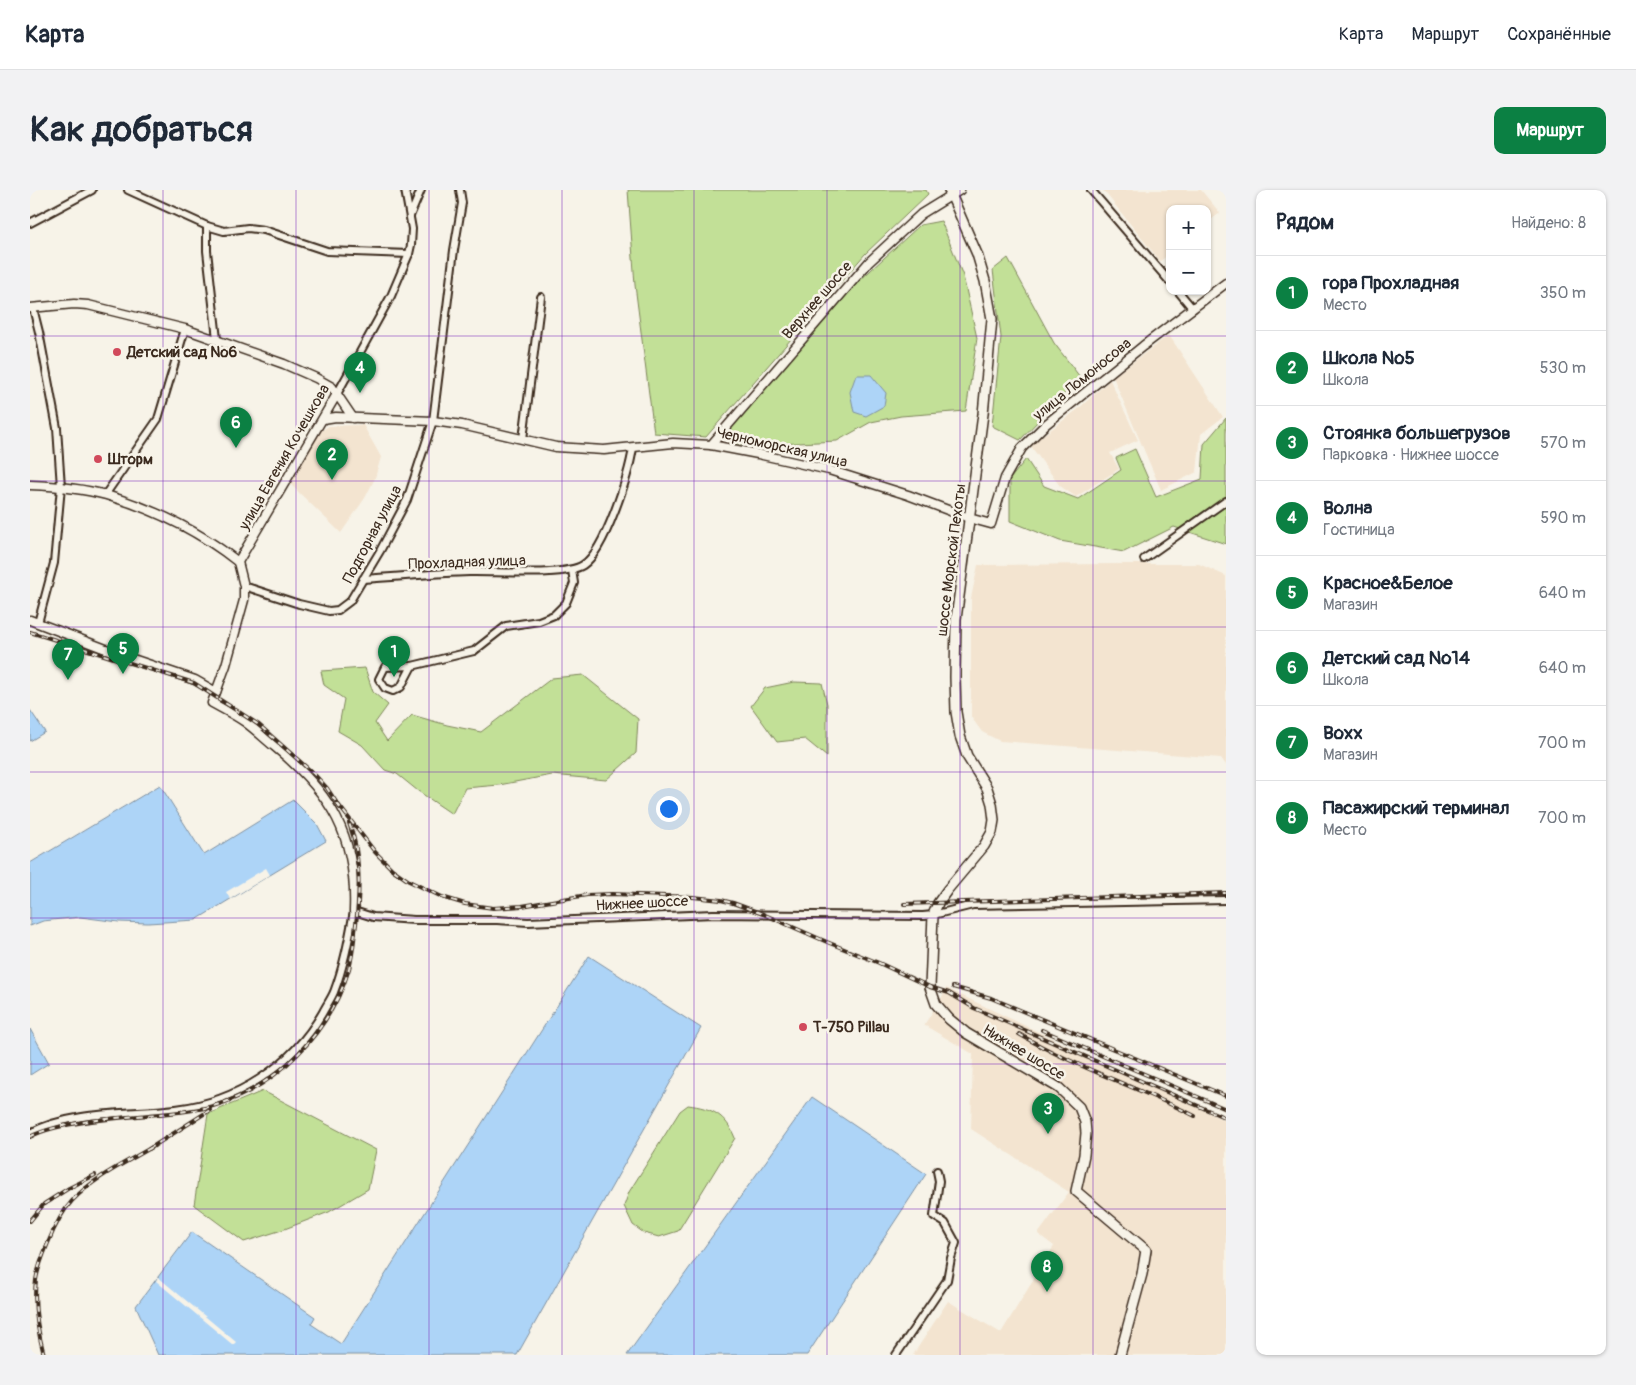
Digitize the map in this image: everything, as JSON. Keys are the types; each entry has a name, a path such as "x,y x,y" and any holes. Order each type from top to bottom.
{"main road":[{"name":"шоссе Морской Пехоты","path":"932,915 948,889 984,846 992,832 994,820 987,788 967,756 960,736 956,712 956,619 985,397 992,319 985,281 977,254 950,193"},
{"name":"Нижнее шоссе","path":"932,915 930,987 936,1004 941,1011 966,1033 1059,1088 1079,1107 1086,1122 1086,1134 1084,1155 1076,1191 1146,1250 1142,1274 1120,1355"}],"street":[{"path":"30,223 92,190"},
{"path":"128,190 208,226 224,231 248,228 264,230 327,252 409,254"},
{"name":"улица Евгения Кочешкова","path":"238,562 337,394 390,296 409,254 412,238 405,190"},
{"path":"410,216 421,190"},
{"name":"Подгорная улица","path":"244,586 299,604 329,611 338,610 350,600 380,551 407,500 433,421 454,250 462,203 460,190"},
{"name":"Верхнее шоссе","path":"711,445 720,432 869,262 921,214 950,193 960,190"},
{"path":"1091,190 1166,277"},
{"path":"208,226 207,251 217,339"},
{"name":"улица Ломоносова","path":"990,524 1005,478 1022,448 1044,425 1226,283"},
{"path":"1181,295 1193,309"},
{"path":"523,439 542,297"},
{"path":"216,692 195,680 34,622 54,563 61,486 57,428 39,332 32,308 74,304 88,305 185,329 217,339 326,382 337,394 353,418"},
{"path":"105,494 158,419 185,329"},
{"name":"Черноморская улица","path":"323,419 336,417 433,421 462,425 556,447 604,450 673,443 711,445 829,470 990,524"},
{"path":"412,666 402,687 393,691 385,688 379,679 385,667 412,666 474,651 506,626 539,621 554,616 566,603 574,583 572,570 583,565 593,555 604,537 630,465 632,448"},
{"path":"30,485 61,486 105,494 168,518 218,546 238,562 244,586 241,611 212,703 246,723 286,756 316,786 331,807 346,839 355,888 354,911 342,965 333,993 316,1023 302,1042 262,1078 237,1092 202,1104 176,1109 87,1116 61,1122 30,1133"},
{"path":"1144,559 1226,501"},
{"name":"Прохладная улица","path":"363,579 470,572 564,572 572,570"},
{"name":"Нижнее шоссе","path":"354,911 373,917 414,920 528,922 706,914 932,915 973,905 1226,900"},
{"path":"896,1355 947,1280 950,1258 956,1243 945,1223 934,1216 939,1181 937,1171"}],"shaded area":[{"path":"1103,190 1201,190 1220,213 1211,220 1211,205 1166,205 1166,257 1160,261"},
{"path":"1169,335 1223,417 1201,434 1197,472 1161,490 1113,377"},
{"path":"1110,380 1138,440 1110,453 1119,469 1076,497 1060,486 1030,445 1077,410"},
{"path":"363,425 381,457 375,478 365,498 341,533 288,482 317,433 329,426"},
{"path":"1199,564 1226,576 1226,765 1221,758 1000,741 982,732 971,717 971,598 978,565"},
{"path":"946,988 1226,1121 1226,1355 913,1355 948,1301 1001,1333 1054,1246 1038,1234 1069,1192 971,1129 973,1054 924,1025"}],"green space":[{"path":"628,190 926,190 928,194 865,254 706,437 654,433 635,285"},
{"path":"941,221 963,276 977,338 966,411 901,416 871,422 837,441 759,445 730,443 732,428 859,281 920,225"},
{"path":"1008,258 1054,343 1080,377 1020,440 992,426 1001,337 993,270"},
{"path":"1226,418 1226,544 1174,527 1124,552 1060,541 1010,521 1010,479 1026,459 1044,486 1078,499 1121,470 1116,458 1135,449 1156,497 1202,479 1204,444"},
{"path":"365,668 373,692 388,705 375,723 387,741 412,715 481,732 552,678 583,675 638,719 636,753 606,780 552,775 499,785 465,788 452,814 397,774 385,770 362,745 338,731 344,699 324,685 321,671"},
{"path":"794,682 822,683 827,704 827,757 805,739 777,742 751,706 765,688"},
{"path":"263,1091 376,1150 368,1189 329,1212 244,1242 194,1205 208,1114"},
{"path":"688,1105 704,1108 723,1118 735,1138 678,1231 659,1237 644,1233 633,1225 624,1206 629,1192 680,1111"}],"water":[{"path":"856,375 871,375 886,393 884,406 866,416 854,412 850,392"},
{"path":"30,710 45,732 30,741"},
{"path":"160,785 204,855 293,800 317,824 326,841 196,920 148,923 119,922 80,917 43,921 30,926 30,863"},
{"path":"589,956 701,1028 517,1355 158,1355 136,1306 192,1232 315,1317 311,1324 341,1344"},
{"path":"30,1029 49,1063 30,1075"},
{"path":"812,1097 926,1174 807,1355 627,1355"}],"pier":[{"path":"266,868 270,875 230,899 226,892"},
{"path":"158,1277 236,1342 233,1345 156,1281"}],"railway":[{"path":"30,632 194,683 259,725 314,774 327,788 340,808"},
{"path":"337,803 375,852 392,869 409,881 442,897 465,904 493,908 522,906 587,895 612,894 693,897 733,903 879,963 930,987 949,993 974,1008 1226,1118"},
{"path":"30,1137 62,1126 213,1106 236,1098 258,1086 298,1054 329,1014 349,969 356,924 359,886 356,847 349,823"},
{"path":"904,904 1226,893"},
{"path":"953,987 991,998 1226,1096"},
{"path":"1042,1030 1226,1109"},
{"path":"1019,1034 1062,1057 1195,1116"},
{"path":"149,1149 210,1110"},
{"path":"44,1355 37,1318 36,1280 38,1270 58,1221 64,1211 81,1192 111,1171 154,1146"},
{"path":"30,1221 44,1204 69,1188 95,1175"}],"place":[{"name":"Детский сад №6","path":"117,352"},
{"name":"Волна","path":"360,393"},
{"name":"Детский сад №14","path":"236,448"},
{"name":"Шторм","path":"98,459"},
{"name":"Школа №5","path":"332,480"},
{"name":"Красное&Белое","path":"123,674"},
{"name":"гора Прохладная","path":"394,677"},
{"name":"Boxx","path":"68,680"},
{"name":"T-750 Pillau","path":"803,1027"},
{"name":"Стоянка большегрузов","path":"1048,1134"},
{"name":"Пасажирский терминал","path":"1047,1292"}]}
